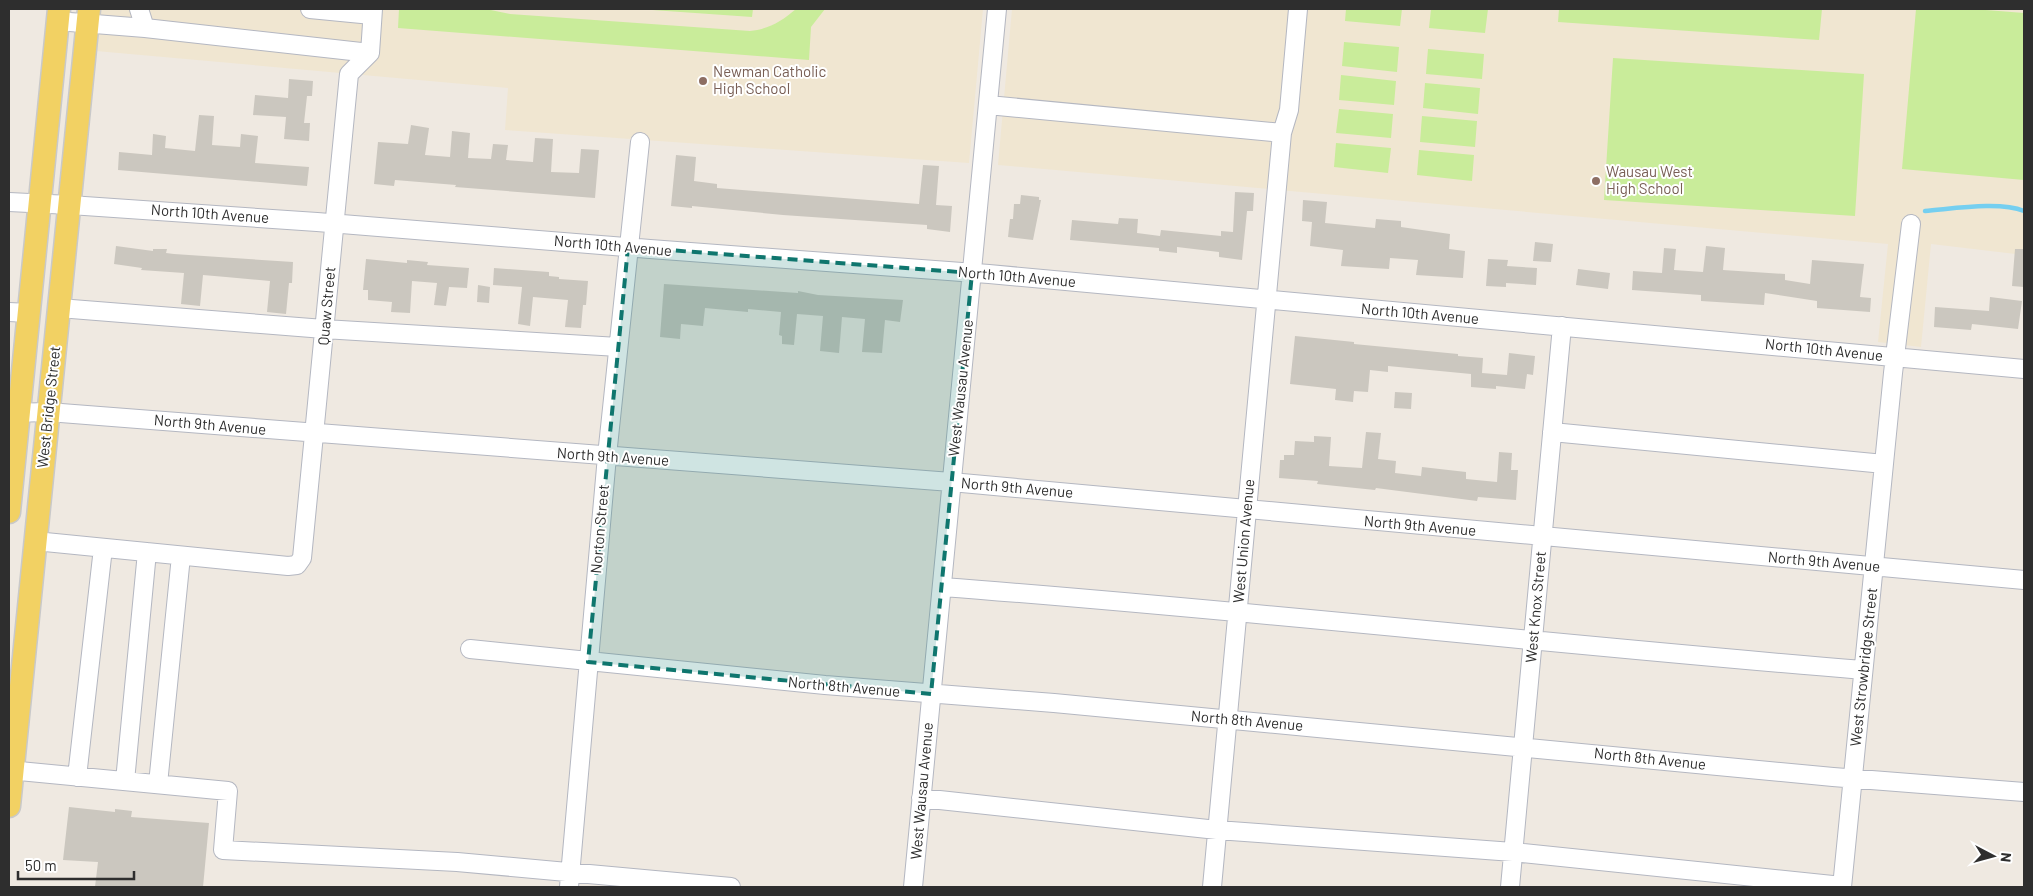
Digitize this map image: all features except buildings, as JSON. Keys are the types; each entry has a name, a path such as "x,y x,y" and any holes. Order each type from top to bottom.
{"main road":[{"name":"West Bridge Street","path":"9,512 19,312 39,204 58,15"},
{"name":"West Bridge Street","path":"9,806 10,770 70,205 88,16"}],"street":[{"path":"139,9 145,28"},
{"path":"58,15 88,16 145,28 370,53 373,12 310,9"},
{"name":"West Wausau Avenue","path":"913,887 997,9"},
{"name":"West Union Avenue","path":"1212,887 1282,133 1289,110 1298,9"},
{"name":"Quaw Street","path":"181,556 288,566 297,565 302,558 349,74 370,53"},
{"path":"988,105 1282,133"},
{"name":"Norton Street","path":"569,880 607,456 640,142"},
{"name":"North 10th Avenue","path":"9,202 334,223 628,248 972,273 2024,369"},
{"name":"West Strowbridge Street","path":"1842,887 1894,357 1911,224"},
{"path":"59,308 324,329 618,347"},
{"name":"West Knox Street","path":"1510,887 1562,326"},
{"name":"North 9th Avenue","path":"14,413 48,412 952,482 2024,580"},
{"path":"1552,432 1884,464"},
{"path":"35,541 181,556 158,784"},
{"path":"77,776 103,548"},
{"path":"125,781 147,552"},
{"path":"942,587 1238,611 1863,670"},
{"name":"North 8th Avenue","path":"470,649 931,694 2024,792"},
{"path":"10,770 228,791 223,850 457,862 569,880 730,887"},
{"path":"921,798 1217,830 1513,852 1842,887"}],"highlighted area":[{"path":"628,247 972,273 931,694 588,662"}],"shaded area":[{"name":"Newman Catholic High School","path":"100,9 983,9 969,163 505,130 508,88 96,51"},
{"name":"Wausau West High School","path":"1012,9 2024,9 2024,255 1931,244 1921,347 1878,342 1888,244 998,165"}],"green space":[{"path":"399,9 486,9 510,14 750,31 775,24 796,9 825,9 811,27 809,60 398,28"},
{"path":"638,9 753,9 752,17"},
{"path":"1346,9 1402,9 1400,26 1345,21"},
{"path":"1431,9 1488,9 1485,33 1429,28"},
{"path":"1559,9 1822,9 1819,40 1558,22"},
{"path":"1916,9 1973,9 2024,13 2024,180 1902,169"},
{"path":"1344,42 1399,47 1397,72 1342,66"},
{"path":"1428,49 1484,54 1482,79 1426,74"},
{"path":"1613,58 1864,74 1855,216 1604,200"},
{"path":"1341,75 1396,81 1394,105 1339,100"},
{"path":"1425,83 1480,88 1478,114 1423,108"},
{"path":"1339,109 1393,114 1391,138 1336,133"},
{"path":"1422,116 1477,121 1475,147 1420,142"},
{"path":"1336,143 1391,148 1388,173 1334,167"},
{"path":"1419,150 1474,155 1472,181 1417,175"}],"waterway":[{"path":"1925,211 1989,206 2014,208 2024,211"}],"place":[{"name":"Newman Catholic High School","path":"703,81"},
{"name":"Wausau West High School","path":"1596,181"}]}
